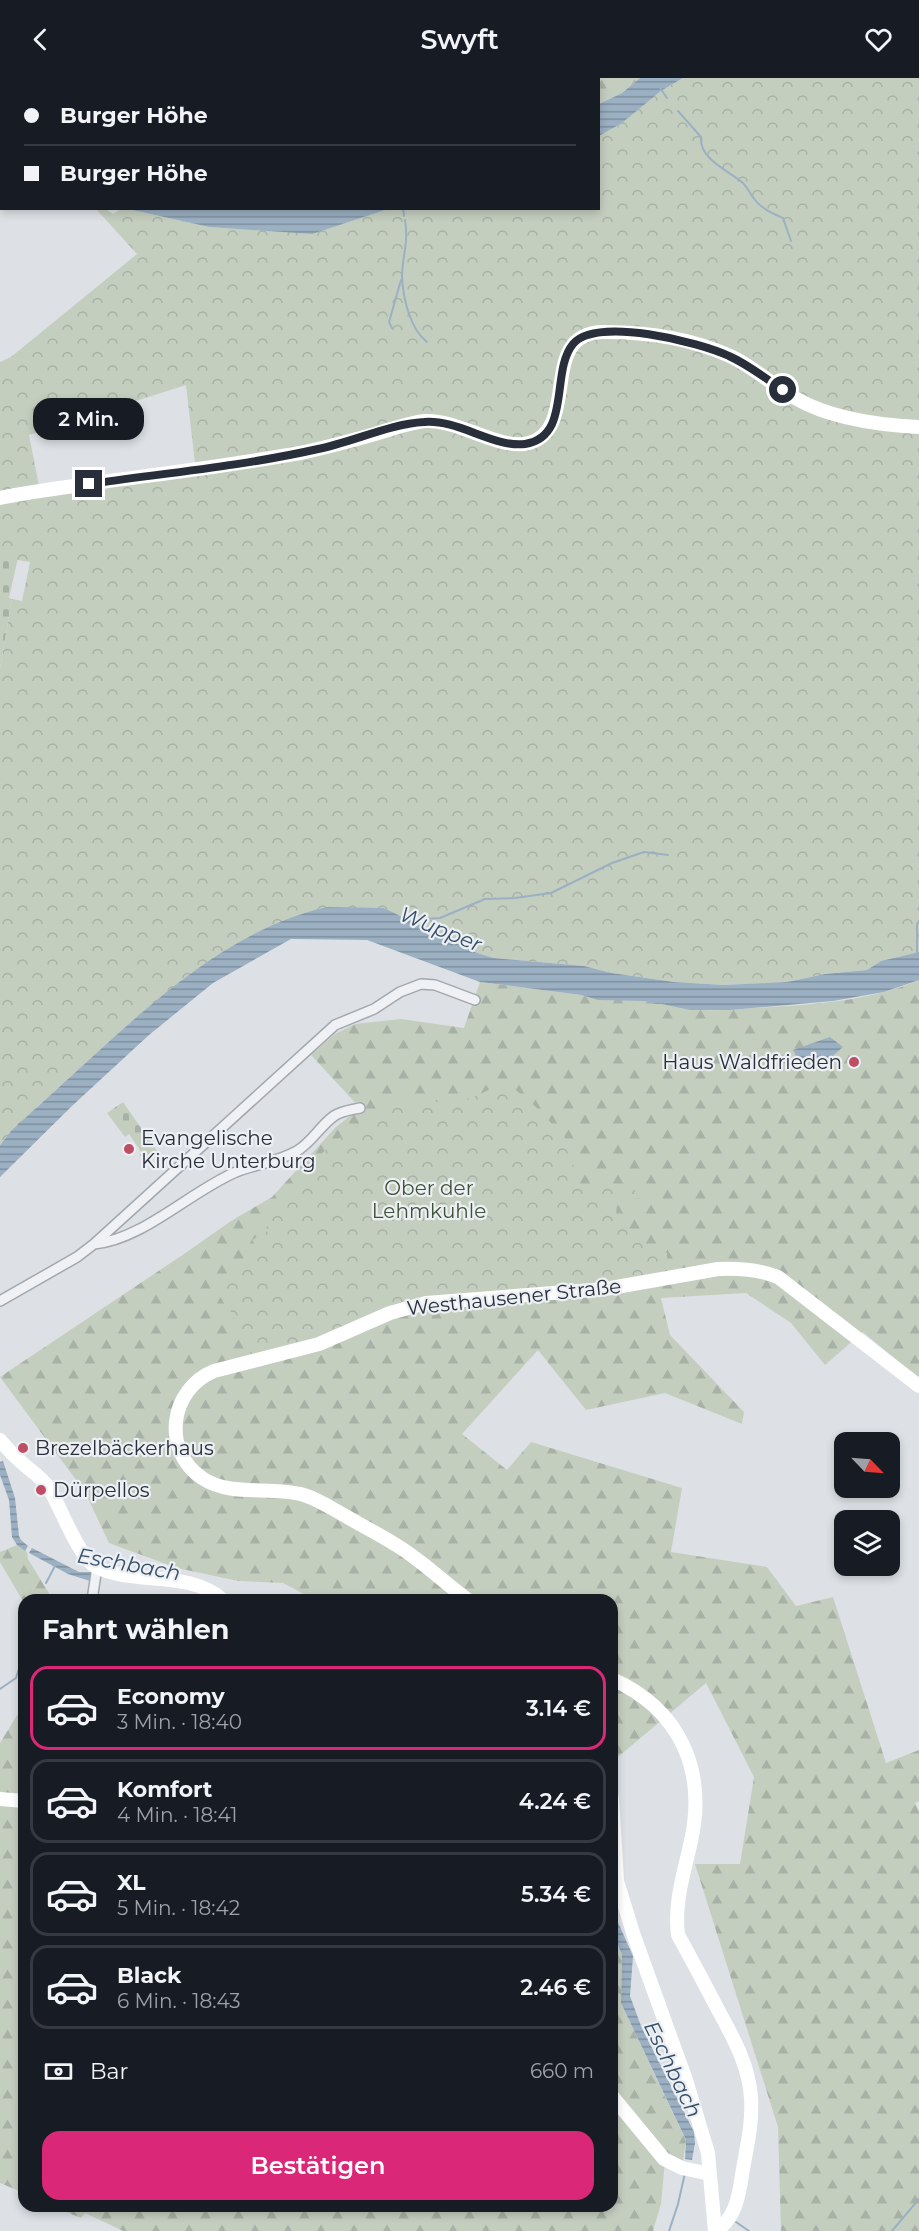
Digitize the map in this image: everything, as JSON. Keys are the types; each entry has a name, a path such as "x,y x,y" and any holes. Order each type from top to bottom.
{"main road":[{"path":"3,498 300,453 422,422 444,423 507,443 530,443 543,435 551,425 571,346 584,336 599,332 645,334 697,345 723,353 744,363 789,395 814,407 868,421 919,427"},
{"name":"Westhausener Straße","path":"461,1594 415,1557 319,1502 289,1492 228,1488 203,1479 190,1466 177,1438 177,1411 188,1389 200,1378 214,1371 328,1341 408,1307 605,1289 718,1269 753,1269 778,1277 919,1386"},
{"path":"0,1440 47,1486 95,1574 117,1573 198,1585 215,1594"},
{"path":"618,1682 646,1697 665,1716 682,1743 690,1762 694,1780 693,1826 676,1915 678,1935 737,2046 747,2072 752,2101 750,2129 737,2199 727,2221 715,2231"},
{"path":"0,1800 18,1802"},
{"path":"618,1884 634,1936 686,2080 708,2153 715,2231"},
{"path":"618,2104 657,2154 686,2169 710,2174"}],"street":[{"path":"0,1301 77,1257 93,1244 335,1025 374,1009 400,992 421,984 435,985 475,1000"},
{"path":"93,1244 118,1238 147,1224 191,1196 237,1172 293,1153 303,1147 334,1116 360,1108"},
{"path":"93,1594 95,1574"}],"green space":[{"path":"600,78 640,78 622,93 600,104"},
{"path":"683,78 919,78 919,952 881,961 867,970 825,974 787,982 724,985 674,982 612,973 584,966 494,958 477,953 384,908 327,907 278,923 205,964 127,1026 38,1106 0,1144 0,669 12,599 22,601 30,562 0,557 0,362 11,357 137,254 97,210 107,210 113,214 119,210 132,210 209,227 279,231 384,210 600,210 600,135 622,123 661,91","holes":["186,385 195,463 39,486 29,435"]},
{"path":"0,557 18,558 9,598 12,599 0,669"},
{"path":"919,980 919,1379 863,1332 825,1365 791,1323 746,1293 661,1298 670,1335 744,1412 742,1424 665,1393 586,1410 538,1350 462,1434 507,1470 531,1442 682,1488 671,1552 767,1567 796,1606 833,1597 886,1763 919,1750 919,1801 915,1803 919,1812 919,2231 781,2231 778,2127 695,1864 740,1864 754,1777 706,1683 618,1757 618,1594 304,1594 283,1583 238,1581 177,1568 109,1543 85,1492 0,1377 231,1221 272,1197 336,1127 360,1108 311,1055 335,1034 355,1024 401,1019 464,1028 480,982 597,999 637,1000 715,1010 837,1001 899,987"},
{"name":"Ober der Lehmkuhle","path":"504,1080 536,1107 571,1144 576,1189 627,1185 645,1198 617,1200 616,1217 643,1246 667,1253 667,1272 611,1281 472,1294 252,1356 232,1313 211,1287 251,1252 258,1249 252,1240 269,1230 264,1214 282,1206 297,1193 320,1160 319,1156 332,1144 352,1129 375,1117 391,1101 402,1099 444,1102 464,1100 483,1093"},
{"path":"123,1102 157,1151 144,1160 129,1134 125,1137 107,1113"},
{"path":"17,1545 27,1552 28,1559 49,1594 19,1594 0,1562 0,1552"},
{"path":"18,1714 18,2190 0,2183 0,1799 3,1794 0,1791 0,1743"},
{"path":"618,1946 622,1954 621,2003 686,2141 682,2168 665,2161 661,2204 653,2231 123,2231 85,2213 81,2218 66,2212 618,2212"}],"water":[{"path":"640,78 683,78 661,91 622,123 600,135 600,104 622,93"},
{"path":"132,210 385,210 312,234 209,227"},
{"path":"327,907 384,908 477,953 494,958 584,966 612,973 674,982 724,985 787,982 825,974 867,970 881,961 919,952 919,980 884,992 833,1001 730,1010 690,1010 644,1001 598,1000 581,995 480,982 367,940 291,939 213,983 149,1035 0,1177 0,1145 12,1130 170,989 229,948 260,931 293,917"},
{"path":"830,1037 843,1047 828,1060 799,1062 793,1050"},
{"path":"3,1461 15,1498 19,1536 28,1546 25,1551 12,1537 9,1500 0,1475 0,1462"},
{"path":"32,1548 79,1572 91,1572 90,1581 68,1574 29,1553"},
{"path":"618,1922 633,1956 630,1996 641,2026 694,2132 692,2160 685,2159 686,2140 621,2003 622,1954 618,1946"}],"waterway":[{"path":"660,88 667,98"},
{"path":"678,111 701,137 702,145 710,159 744,184 761,206 783,218 791,241"},
{"path":"403,210 404,216"},
{"path":"405,220 406,236 402,269 404,294 412,321 427,342"},
{"path":"392,328 389,322 401,280"},
{"name":"Wupper","path":"409,920 440,918 485,899 551,893 612,863 644,852 668,855"},
{"path":"917,954 917,924 919,921"},
{"path":"46,1583 56,1564"},
{"path":"0,1689 16,1678 18,1672"},
{"name":"Eschbach","path":"669,2231 685,2173"},
{"path":"892,2231 919,2199"},
{"path":"736,2222 749,2231"}],"place":[{"name":"Haus Waldfrieden","path":"854,1062"},
{"name":"Evangelische Kirche Unterburg","path":"129,1149"},
{"name":"Brezelbäckerhaus","path":"23,1448"},
{"name":"Dürpellos","path":"41,1490"}],"route":[{"path":"89,484 300,453 407,424 430,421 444,423 507,443 530,443 539,439 551,425 567,354 571,346 576,340 591,333 645,334 697,345 744,363 783,390"}]}
